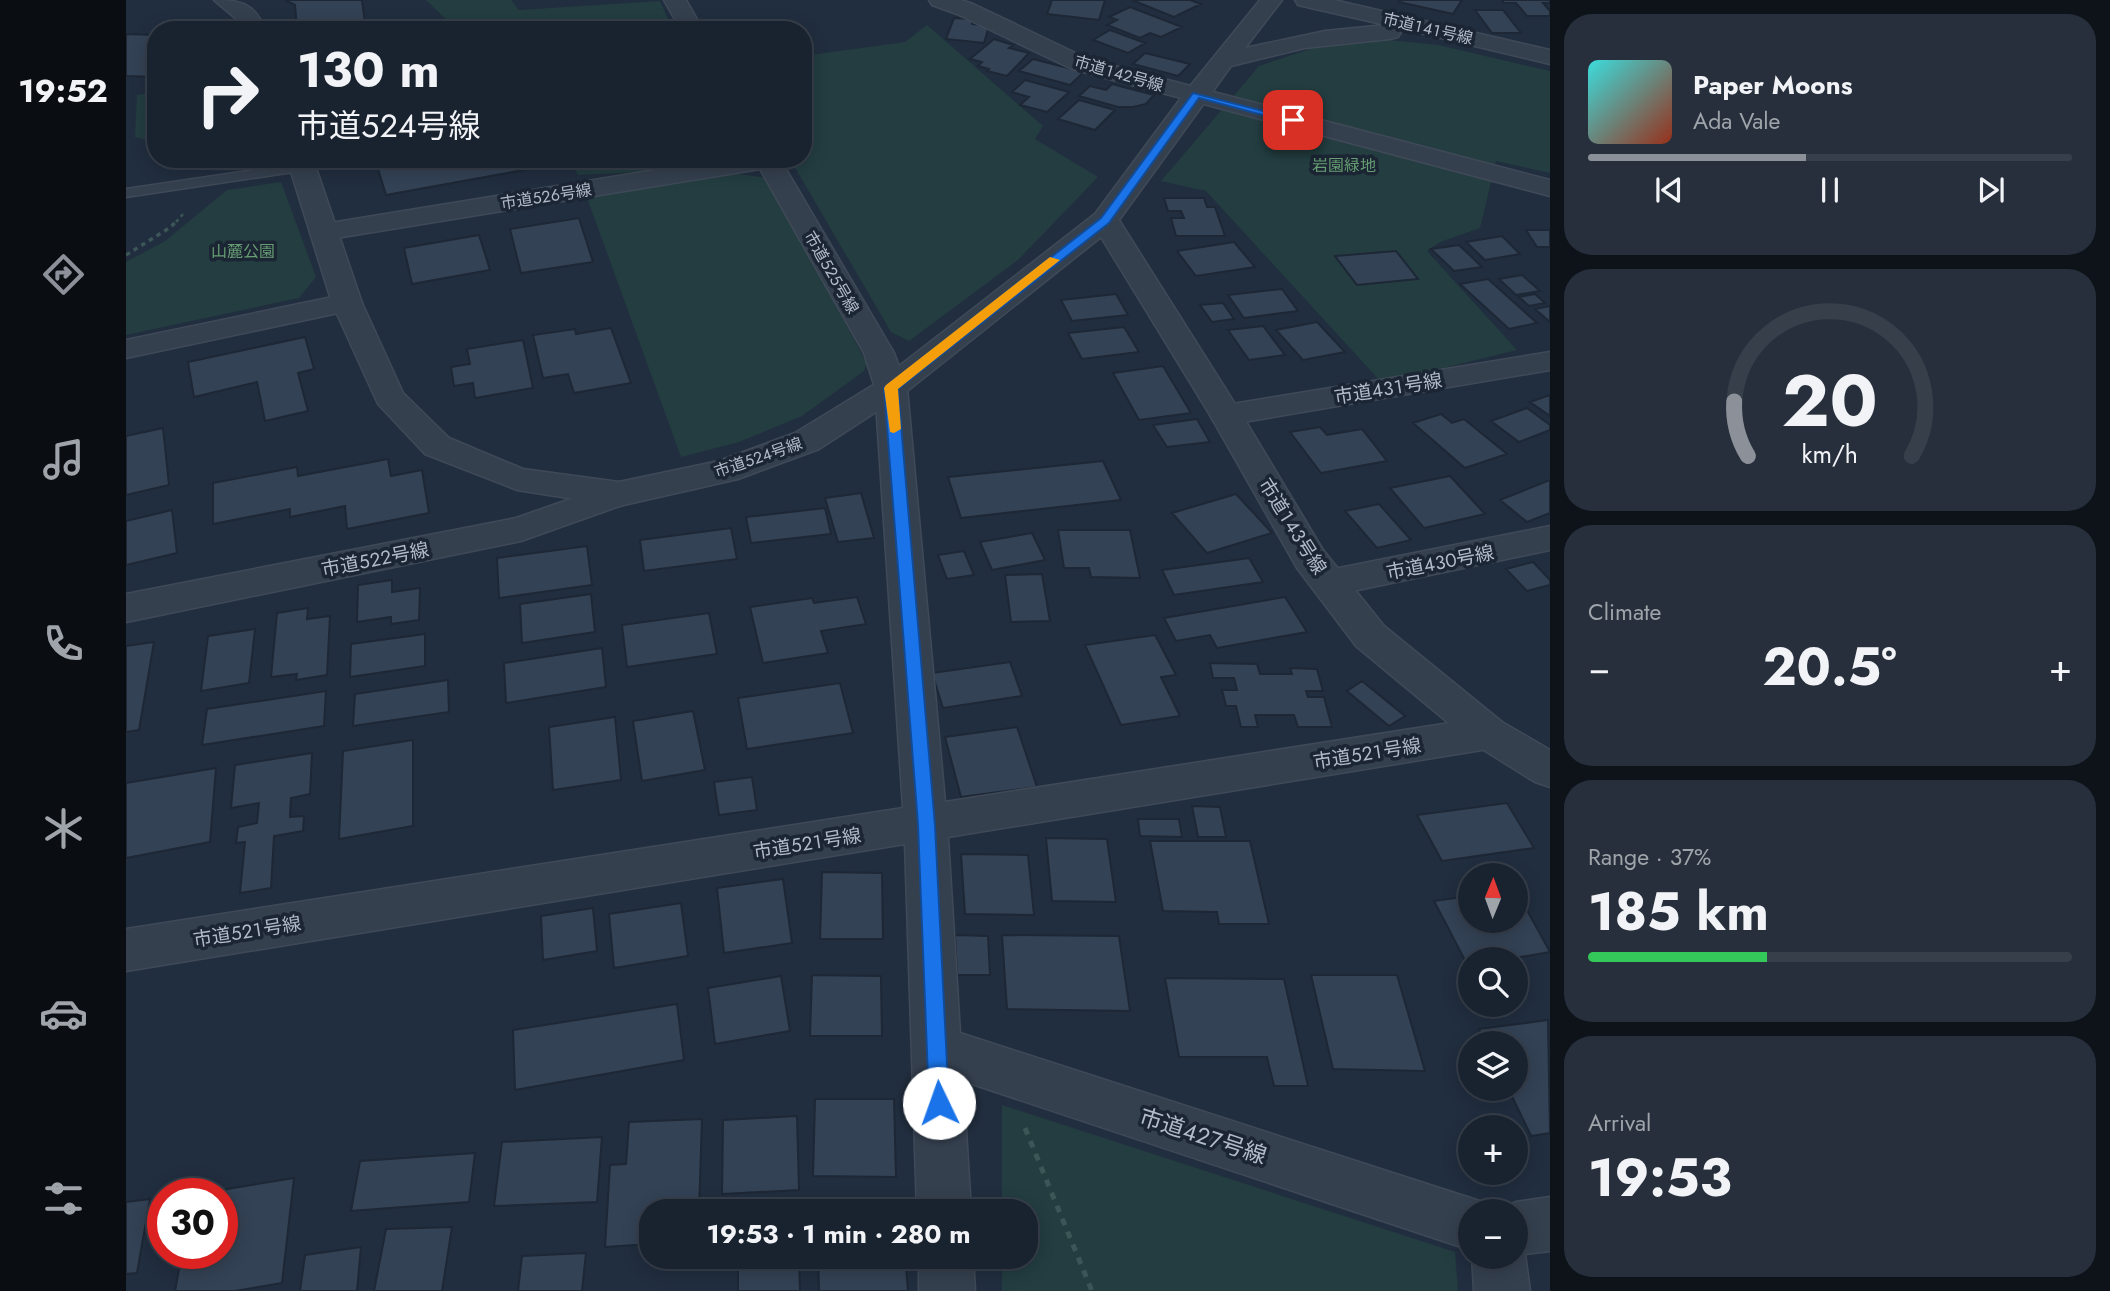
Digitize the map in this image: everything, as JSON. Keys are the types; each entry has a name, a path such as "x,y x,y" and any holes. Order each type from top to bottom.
{"street":[{"path":"225,0 251,21"},
{"path":"675,0 687,21"},
{"name":"市道１４２号線","path":"940,0 965,9 1080,64 1550,188"},
{"name":"市道５２４号線","path":"303,168 347,303 389,397 437,446 517,479 619,494 726,471 807,441 891,388 1105,220 1222,61 1242,18 1271,0"},
{"name":"市道１４１号線","path":"1306,0 1550,57"},
{"path":"1222,61 1285,43 1331,35 1444,32"},
{"name":"市道５２６号線","path":"324,232 718,168"},
{"name":"市道５２５号線","path":"772,168 878,353 891,388 926,825 943,1199"},
{"name":"市道１４３号線","path":"1105,220 1226,415 1310,559 1370,636 1488,733 1550,769"},
{"path":"126,349 347,303"},
{"name":"市道４３１号線","path":"1226,415 1550,361"},
{"name":"市道５２２号線","path":"126,608 521,529 619,494"},
{"name":"市道４３０号線","path":"1329,583 1550,538"},
{"name":"市道５２１号線","path":"126,950 926,825 1488,733"},
{"name":"市道４２７号線","path":"937,1049 1458,1219"},
{"path":"1528,1227 1550,1224"},
{"path":"946,1269 947,1291"},
{"path":"1500,1269 1502,1291"}],"lane":[{"path":"126,193 272,168"}],"path":[{"path":"126,255 171,227 190,207"},
{"path":"1021,1118 1091,1291"}],"green space":[{"path":"426,0 511,0 519,10 660,1 669,21 448,21"},
{"path":"927,25 1043,126 1035,139 1098,177 1018,260 909,341 891,332 795,168 812,168 812,55 905,42"},
{"name":"岩園緑地","path":"1379,39 1438,45 1550,71 1550,173 1496,161 1480,228 1440,242 1427,251 1517,350 1382,383 1206,191 1161,181 1259,66 1310,49"},
{"path":"147,93 147,140 135,137 137,95"},
{"path":"574,168 703,168 702,169 578,175"},
{"path":"724,172 768,178 867,364 864,371 802,416 739,442 681,457 586,195"},
{"name":"山麓公園","path":"281,182 316,277 299,298 126,335 126,262 165,241 227,190"},
{"path":"1002,1105 1455,1252 1458,1291 1002,1291 1002,1269 1038,1269 1038,1199 1002,1199"}],"building":[{"path":"285,0 362,0 365,21 296,21 295,5"},
{"path":"1052,0 1105,0 1099,20 1047,14"},
{"path":"1132,0 1190,0 1201,4 1174,17"},
{"path":"1462,0 1453,14 1399,2"},
{"path":"1502,0 1550,0 1550,3 1543,3 1550,11 1550,16 1527,16 1516,3 1504,3"},
{"path":"1130,7 1182,27 1161,37 1150,33 1140,38 1107,25 1117,20 1109,17"},
{"path":"1475,10 1503,10 1521,33 1492,33"},
{"path":"954,18 973,19 972,24 989,26 984,43 946,39"},
{"path":"1110,30 1145,43 1128,53 1093,40"},
{"path":"126,34 147,35 147,77 126,76"},
{"path":"994,39 1013,45 1009,48 1029,53 1007,76 987,71 989,69 978,66 982,62 970,59"},
{"path":"1145,53 1190,64 1178,76 1133,64"},
{"path":"1033,59 1084,72 1070,85 1019,71"},
{"path":"1025,80 1069,92 1047,112 1020,105 1029,97 1012,92"},
{"path":"1112,84 1154,95 1146,104 1133,107 1118,107 1079,96 1090,86 1106,90"},
{"path":"1079,100 1115,110 1095,130 1058,119"},
{"path":"378,168 535,168 386,195"},
{"path":"1164,198 1204,198 1207,207 1215,207 1225,236 1176,236 1171,218 1184,218 1181,211 1168,211"},
{"path":"579,218 593,262 521,273 510,229"},
{"path":"1526,230 1550,230 1550,247 1537,247"},
{"path":"479,235 490,270 412,284 404,248"},
{"path":"1502,236 1520,254 1485,260 1466,242"},
{"path":"1234,242 1255,267 1196,276 1177,251"},
{"path":"1459,245 1482,267 1454,271 1431,249"},
{"path":"1396,251 1418,279 1357,285 1335,256"},
{"path":"1522,275 1540,291 1516,295 1499,279"},
{"path":"1488,279 1537,323 1509,329 1460,284"},
{"path":"1282,289 1298,311 1244,318 1228,295"},
{"path":"1116,294 1128,315 1072,321 1061,300"},
{"path":"1535,294 1545,303 1529,306 1519,297"},
{"path":"1223,303 1234,319 1212,322 1200,305"},
{"path":"1550,306 1550,322 1535,309"},
{"path":"1317,322 1345,352 1303,360 1276,330"},
{"path":"1263,326 1285,355 1249,360 1228,330"},
{"path":"1124,327 1139,352 1082,359 1068,333"},
{"path":"611,328 631,383 574,393 568,374 543,378 533,335 575,329 576,334"},
{"path":"305,337 314,369 298,373 308,411 265,421 257,382 194,397 188,362"},
{"path":"523,340 533,388 475,398 473,383 454,386 451,367 470,364 467,349"},
{"path":"1163,366 1191,413 1139,420 1113,373"},
{"path":"1550,395 1550,416 1530,402"},
{"path":"1527,408 1550,425 1550,430 1519,442 1491,421"},
{"path":"1441,414 1452,423 1464,419 1507,454 1465,468 1413,423"},
{"path":"1197,419 1210,442 1167,447 1153,425"},
{"path":"1320,427 1327,435 1362,429 1387,461 1321,473 1290,432"},
{"path":"163,428 169,485 126,495 126,436"},
{"path":"388,459 391,476 422,470 429,513 347,529 345,506 290,517 290,509 213,524 213,483 297,467 298,476"},
{"path":"1103,461 1121,500 961,518 948,477"},
{"path":"1450,476 1485,514 1424,528 1390,488"},
{"path":"1550,480 1550,513 1527,522 1500,500"},
{"path":"861,493 874,538 838,542 825,498"},
{"path":"1236,494 1272,533 1207,553 1172,513"},
{"path":"1379,504 1411,540 1377,548 1345,511"},
{"path":"825,508 831,534 751,543 746,517"},
{"path":"172,510 177,553 126,565 126,521"},
{"path":"731,528 737,559 644,571 640,540"},
{"path":"1058,530 1130,530 1140,578 1091,577 1089,568 1064,568"},
{"path":"1032,533 1045,560 992,570 980,542"},
{"path":"587,546 592,585 499,598 497,558"},
{"path":"964,551 974,575 947,579 938,555"},
{"path":"1249,558 1263,582 1174,595 1162,570"},
{"path":"1533,562 1550,580 1550,585 1527,591 1506,569"},
{"path":"1042,574 1050,621 1011,622 1005,575"},
{"path":"392,580 392,592 420,588 419,620 391,624 391,617 357,622 358,585"},
{"path":"591,594 595,632 522,643 520,604"},
{"path":"857,597 866,624 821,631 828,653 763,663 750,607 812,598 814,603"},
{"path":"1285,597 1307,632 1217,648 1210,635 1176,641 1164,618"},
{"path":"308,608 307,619 330,616 327,675 296,680 297,674 271,677 277,613"},
{"path":"709,613 717,654 627,667 622,625"},
{"path":"255,629 249,683 201,691 208,636"},
{"path":"425,634 425,666 350,677 351,644"},
{"path":"1155,635 1176,675 1161,677 1180,716 1121,725 1085,645"},
{"path":"154,642 139,730 126,732 126,646"},
{"path":"602,648 606,687 506,703 504,663"},
{"path":"1010,662 1022,696 943,708 932,673"},
{"path":"1210,663 1257,664 1260,674 1292,674 1290,668 1317,669 1323,691 1306,691 1308,697 1324,697 1332,727 1298,727 1294,715 1255,715 1258,727 1241,727 1236,706 1226,706 1222,690 1237,690 1234,678 1213,678"},
{"path":"448,680 449,712 353,726 355,694"},
{"path":"1362,681 1405,716 1389,726 1347,691"},
{"path":"840,683 853,733 747,749 738,698"},
{"path":"326,691 324,726 202,745 207,709"},
{"path":"693,711 705,770 642,781 633,721"},
{"path":"615,717 621,780 553,790 549,727"},
{"path":"1017,727 1037,787 961,797 945,737"},
{"path":"413,740 413,826 339,839 343,751"},
{"path":"312,753 310,794 291,798 290,817 304,816 303,831 274,836 271,888 240,893 245,842 236,843 238,827 257,823 259,803 231,808 235,765"},
{"path":"216,768 210,842 126,858 126,783"},
{"path":"752,777 757,810 719,815 714,782"},
{"path":"1507,803 1534,848 1442,861 1417,815"},
{"path":"1192,806 1220,807 1226,837 1198,837"},
{"path":"1138,819 1179,819 1182,837 1140,836"},
{"path":"1046,838 1107,839 1116,902 1052,901"},
{"path":"1150,841 1250,841 1269,924 1219,924 1217,912 1163,911"},
{"path":"961,854 1028,855 1034,915 965,914"},
{"path":"822,872 882,873 883,939 820,939"},
{"path":"783,879 792,943 724,953 717,888"},
{"path":"1458,898 1458,933 1528,933 1528,912 1550,952 1528,956 1528,947 1458,947 1434,901"},
{"path":"681,903 688,956 614,968 609,914"},
{"path":"593,908 597,951 543,960 541,916"},
{"path":"955,935 988,936 990,975 957,975"},
{"path":"1002,935 1119,936 1130,1011 1007,1009"},
{"path":"812,975 881,976 882,1036 810,1036"},
{"path":"1311,975 1397,975 1425,1071 1333,1069"},
{"path":"781,976 790,1031 715,1044 708,988"},
{"path":"1165,978 1284,979 1308,1086 1274,1086 1267,1057 1179,1057"},
{"path":"677,1004 684,1060 515,1090 513,1030"},
{"path":"1548,1020 1550,1133 1531,1136 1528,1115 1521,1115 1514,1101 1528,1101 1528,1031 1479,1029"},
{"path":"815,1099 894,1099 896,1177 813,1176"},
{"path":"797,1116 799,1190 722,1194 723,1120"},
{"path":"702,1119 699,1199 639,1199 639,1245 605,1247 610,1165 626,1164 629,1122"},
{"path":"602,1137 597,1202 494,1206 502,1142"},
{"path":"475,1153 469,1202 351,1211 360,1161"},
{"path":"294,1178 282,1283 235,1291 175,1291 179,1269 238,1269 238,1187"},
{"path":"147,1199 147,1216 137,1273 126,1274 126,1202"},
{"path":"452,1227 442,1291 374,1291 386,1229"},
{"path":"361,1247 357,1291 300,1291 305,1255"},
{"path":"586,1253 582,1291 518,1291 522,1256"},
{"path":"738,1269 799,1269 800,1291 738,1291"},
{"path":"818,1269 906,1269 908,1291 819,1291"}],"slow traffic":[{"path":"894,429 891,388 1054,260"}],"route":[{"path":"939,1103 926,825 891,388 1105,220 1196,95 1293,120"}]}
